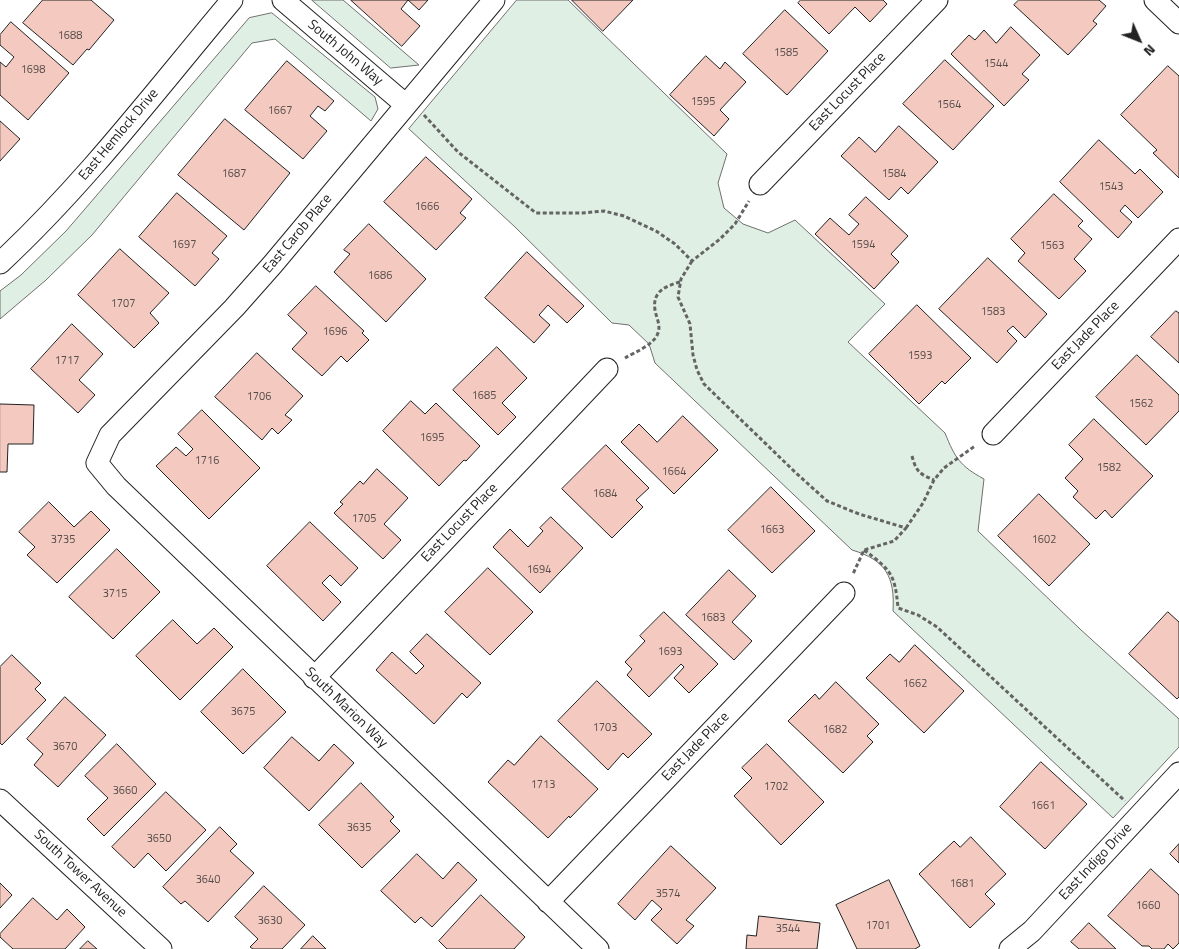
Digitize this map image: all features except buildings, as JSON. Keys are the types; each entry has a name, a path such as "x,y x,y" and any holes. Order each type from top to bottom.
{"street":[{"name":"East Hemlock Drive","path":"0,262 32,233 81,181 232,0"},
{"name":"South John Way","path":"283,0 408,103"},
{"name":"East Carob Place","path":"97,463 110,435 241,300 494,0"},
{"name":"East Locust Place","path":"760,184 937,0"},
{"path":"1155,0 1179,23"},
{"name":"East Jade Place","path":"992,434 1179,239"},
{"name":"East Locust Place","path":"314,678 607,369"},
{"name":"South Marion Way","path":"97,463 116,486 598,949"},
{"name":"East Jade Place","path":"548,902 844,593"},
{"name":"East Indigo Drive","path":"1010,949 1032,931 1179,773"},
{"name":"South Tower Avenue","path":"0,800 161,949"}],"path":[{"path":"408,103 458,152 536,213 563,214 604,210 624,216 656,231 675,244 692,261"},
{"path":"760,184 734,224 720,239 692,261 680,282 678,297 690,324 693,355 697,370 704,384 827,501 859,514 906,528"},
{"path":"607,369 653,341 658,332 659,322 654,309 656,297 664,286 680,282"},
{"path":"844,593 864,550 894,541 906,528 923,503 934,480 944,468 992,434"},
{"path":"912,456 915,468 923,475 934,480"},
{"path":"864,550 886,566 896,586 898,608 918,615 937,627 1140,815"}],"green space":[{"path":"312,0 343,0 419,65 391,68"},
{"path":"517,0 568,0 727,154 718,183 724,208 743,224 768,233 795,220 885,304 848,342 945,433 959,460 969,470 984,479 978,531 1080,629 1179,719 1179,747 1113,818 893,611 890,579 880,565 864,554 852,550 655,363 649,344 629,325 612,323 515,227 409,129"},
{"path":"272,13 375,97 378,109 371,121 275,39 252,43 92,235 46,280 0,319 0,291 21,275 66,231 249,18"}]}
